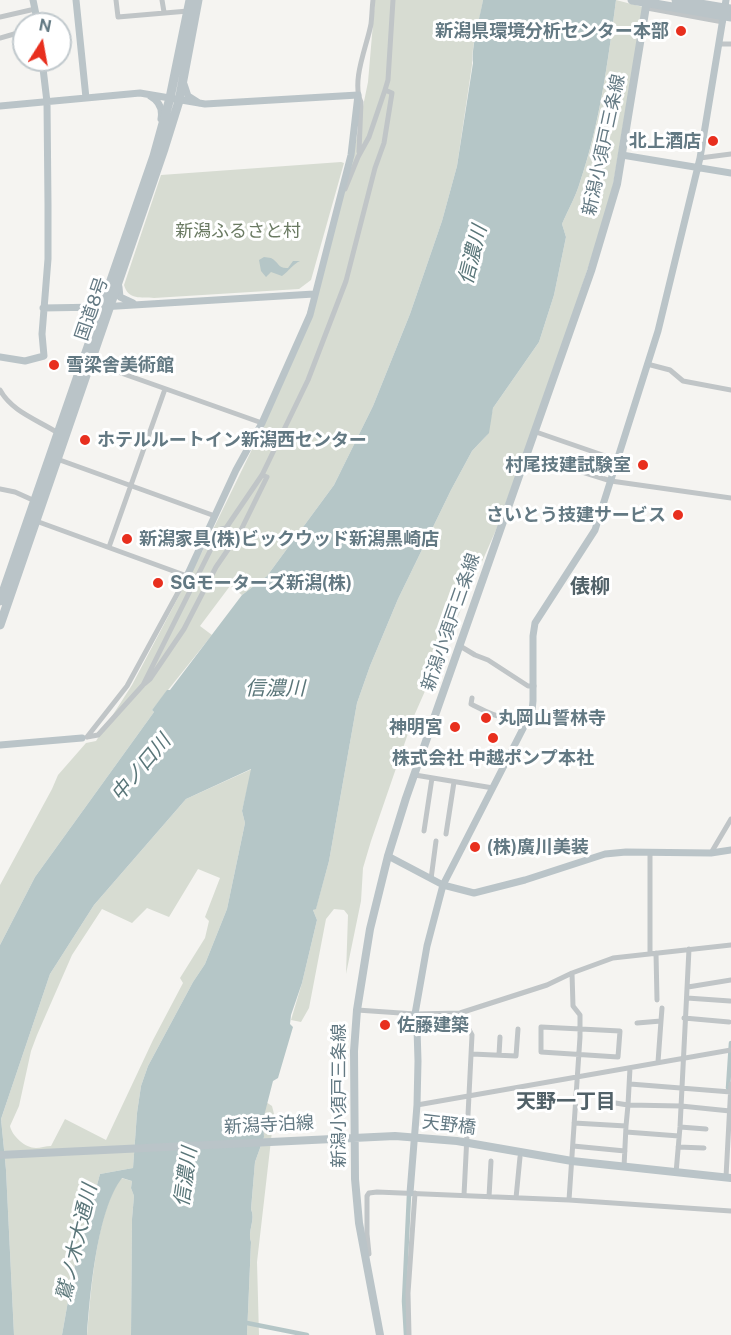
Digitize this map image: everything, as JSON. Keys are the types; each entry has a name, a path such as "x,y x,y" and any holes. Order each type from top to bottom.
{"highway":[{"name":"国道8号","path":"87,361 93,330 119,282 175,99 190,0"},
{"name":"国道8号","path":"0,602 87,361 155,151 183,76 198,0"},
{"path":"632,0 727,20"},
{"path":"675,0 731,9"},
{"name":"国道8号","path":"0,625 57,459 61,435"}],"main road":[{"name":"新潟小須戸三条線","path":"380,1335 358,1212 352,1137 357,1010 370,929 388,856 415,775 591,272 617,184 647,4"},
{"name":"新潟寺泊線","path":"0,1155 395,1136"},
{"name":"天野橋","path":"395,1136 457,1141 572,1161"},
{"path":"572,1161 729,1177"}],"street":[{"path":"33,0 36,12"},
{"path":"76,0 86,98"},
{"path":"116,0 118,16 188,11"},
{"path":"162,0 164,12"},
{"path":"85,737 127,686 187,576 236,470 262,423 310,315 351,155 358,82 371,23 373,0"},
{"path":"338,204 369,137 388,80 393,0"},
{"path":"672,13 675,0"},
{"path":"409,1335 408,1293 417,1105 418,1050 415,1014 427,946 443,885 531,712 534,686 535,623 592,537 611,481 665,301 700,158 719,44 727,20 726,0 731,0"},
{"path":"647,4 672,13 727,20"},
{"path":"0,17 35,9"},
{"path":"719,44 731,44"},
{"path":"0,357 25,361 44,356 43,308 48,259 46,102 43,72"},
{"path":"183,76 185,92 201,104"},
{"path":"0,745 98,735 150,679 184,629 216,567 240,532 308,380 346,281 375,168 384,143 392,93 385,90"},
{"path":"146,94 155,99 162,112 155,151"},
{"path":"0,106 146,94 201,104 358,95"},
{"path":"358,95 361,102 358,157"},
{"path":"700,158 731,154"},
{"path":"622,155 731,173"},
{"path":"119,282 120,297 137,304"},
{"path":"43,308 314,294"},
{"path":"80,307 92,315 93,330"},
{"path":"87,361 262,423"},
{"path":"647,364 670,370 683,381 731,390"},
{"path":"108,547 165,389"},
{"path":"0,390 2,398 61,435"},
{"path":"536,432 617,460"},
{"path":"528,455 611,481 731,498"},
{"path":"57,459 214,516"},
{"path":"142,685 221,529 226,528 264,476 274,473"},
{"path":"0,489 15,492 35,501"},
{"path":"36,521 187,576"},
{"path":"460,646 475,656 488,660 528,686 534,686"},
{"path":"472,698 471,704 497,717 506,718 531,712"},
{"path":"415,775 493,788"},
{"path":"424,831 432,778"},
{"path":"446,834 454,782"},
{"path":"711,853 731,819"},
{"path":"431,879 436,841"},
{"path":"388,856 443,885 474,893 484,892 605,854 711,853 731,850"},
{"path":"650,852 657,1000"},
{"path":"357,1010 415,1014 460,1013 547,985 613,958 731,945"},
{"path":"676,1173 689,949"},
{"path":"569,1200 580,1014 573,1006 572,973"},
{"path":"688,987 731,980"},
{"path":"687,998 730,1001"},
{"path":"658,1062 662,1008"},
{"path":"460,1013 472,1035 464,1195"},
{"path":"684,1018 729,1022"},
{"path":"638,1023 661,1021"},
{"path":"620,1024 620,1031 618,1057 541,1052 541,1027 620,1031"},
{"path":"472,1054 516,1056 518,1029"},
{"path":"499,1055 500,1037"},
{"path":"417,1105 731,1050"},
{"path":"624,1167 630,1068"},
{"path":"630,1084 730,1092"},
{"path":"729,1177 731,1084"},
{"path":"609,1102 730,1111"},
{"path":"574,1123 679,1136"},
{"path":"680,1127 706,1129"},
{"path":"573,1146 625,1151"},
{"path":"678,1147 704,1148"},
{"path":"516,1198 520,1157"},
{"path":"489,1197 491,1161"},
{"path":"366,1264 369,1259 367,1234 367,1196 369,1193 569,1200 731,1211"}],"green space":[{"path":"375,0 483,0 473,50 457,166 442,221 410,314 373,406 334,485 267,576 242,595 230,586 200,626 212,635 152,710 154,712 35,877 0,945 0,885 58,775 86,743 96,741 132,685 202,552 258,437 296,351 352,160 368,82"},
{"path":"616,0 643,7 613,185 603,222 554,371 496,530 414,716 371,841 363,868 361,901 346,974 348,915 344,910 334,909 326,919 309,1008 301,1022 291,1020 317,920 313,910 316,908 329,861 357,703 398,599 451,490 472,451 487,435 493,408 539,342 554,295 566,237 562,224 587,160 598,115"},
{"name":"新潟ふるさと村","path":"344,163 311,280 299,289 154,298 136,297 126,290 124,285 161,175"},
{"path":"252,769 242,811 245,823 227,909 205,964 148,1066 141,1086 137,1113 133,1168 100,1174 73,1273 62,1335 14,1335 6,1170 1,1119 50,974 94,905 186,799","holes":["198,869 220,878 205,917 209,921 205,938 180,978 183,983 153,1040 106,1140 65,1119 51,1146 36,1148 23,1144 13,1134 10,1126 19,1106 31,1051 72,955 102,909 132,923 147,908 169,917"]},
{"path":"266,1102 272,1106 274,1114 257,1262 259,1335 247,1335 250,1234 253,1217 251,1209 255,1162 264,1137 263,1120"},
{"path":"121,1178 132,1181 131,1188 134,1196 131,1335 87,1335 100,1232 113,1193"}],"water":[{"name":"信濃川","path":"483,0 616,0 602,92 587,160 562,224 566,237 554,295 539,342 493,408 489,433 472,451 451,490 398,599 357,703 329,861 316,909 313,910 317,920 302,983 291,1015 290,1024 293,1027 278,1078 273,1081 263,1120 264,1137 255,1162 251,1209 253,1217 250,1234 247,1335 131,1335 134,1196 131,1188 132,1181 122,1178 106,1210 96,1253 87,1335 62,1335 73,1273 100,1174 133,1168 137,1113 141,1086 148,1066 205,964 227,909 245,823 242,811 251,769 186,799 94,905 50,974 1,1119 6,1170 14,1335 0,1335 0,945 35,877 154,712 152,710 167,690 170,690 242,595 267,576 334,485 373,406 410,314 442,221 457,166 473,63 474,41"},
{"path":"264,257 271,258 285,268 288,268 293,261 300,261 282,276 271,272 266,277 261,271 259,260"}],"waterway":[{"path":"728,1088 731,1043"},
{"path":"406,1335 404,1301 409,1195"},
{"path":"247,1323 307,1335"}],"place":[{"name":"新潟県環境分析センター本部","path":"681,31"},
{"name":"北上酒店","path":"713,141"},
{"name":"雪梁舎美術館","path":"54,365"},
{"name":"ホテルルートイン新潟西センター","path":"85,440"},
{"name":"村尾技建試験室","path":"643,465"},
{"name":"さいとう技建サービス","path":"678,515"},
{"name":"新潟家具(株)ビックウッド新潟黒崎店","path":"127,539"},
{"name":"SGモーターズ新潟(株)","path":"158,583"},
{"name":"丸岡山誓林寺","path":"486,718"},
{"name":"神明宮","path":"455,727"},
{"name":"株式会社 中越ポンプ本社","path":"493,738"},
{"name":"(株)廣川美装","path":"475,847"},
{"name":"佐藤建築","path":"385,1025"}],"district":[{"name":"俵柳","path":"590,587"},
{"name":"天野一丁目","path":"566,1102"}],"water label":[{"name":"中ノ口川","path":"141,768"},
{"name":"鷲ノ木大通川","path":"77,1243"}]}
